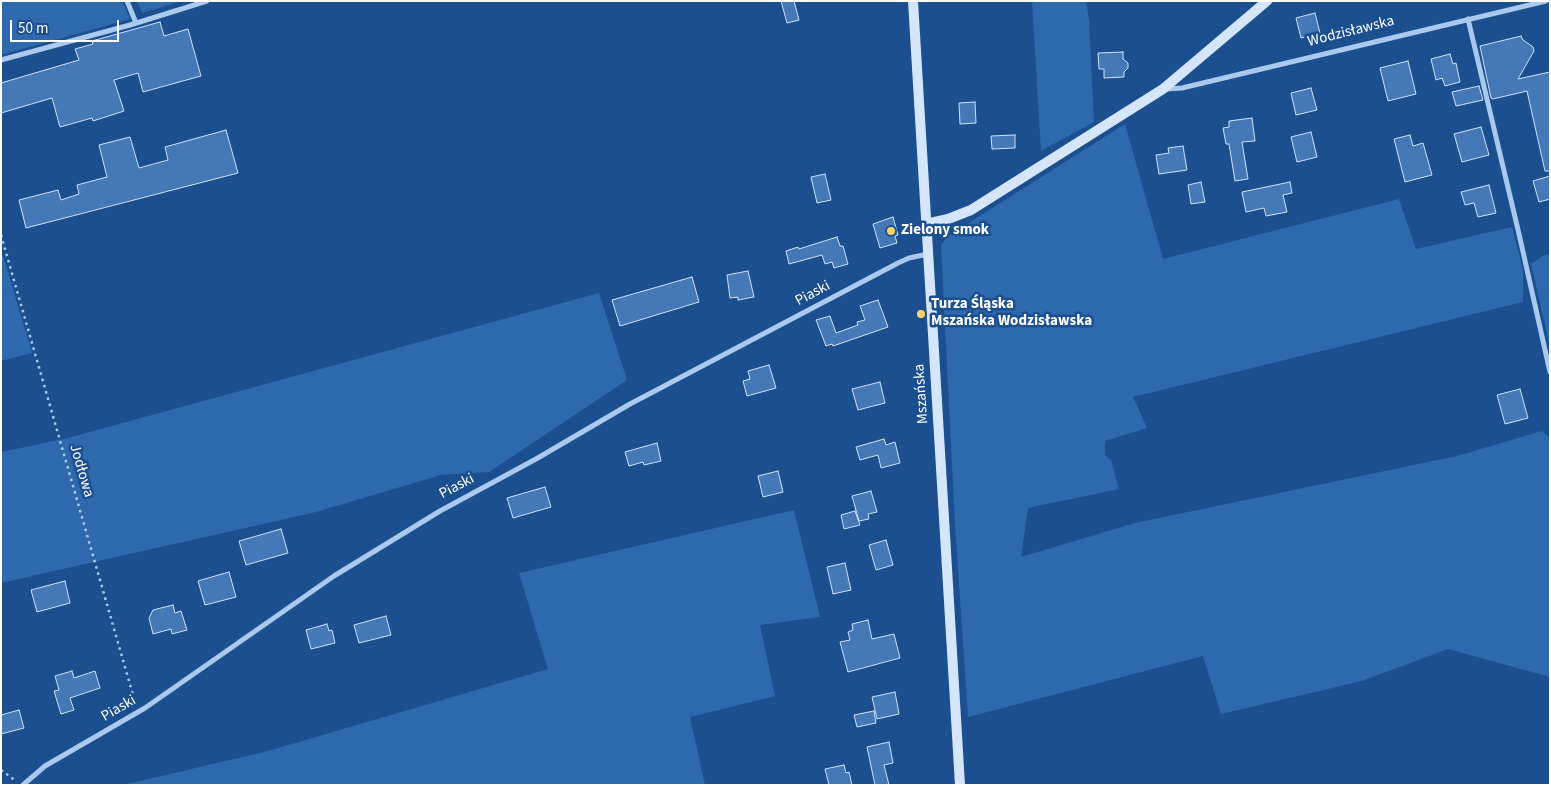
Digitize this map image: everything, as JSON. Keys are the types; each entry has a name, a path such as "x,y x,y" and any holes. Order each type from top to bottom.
{"street":[{"path":"127,1 136,23"},
{"path":"1,60 136,23 207,1"},
{"name":"Mszańska","path":"913,1 960,785"},
{"name":"Wodzisławska","path":"926,224 948,220 977,207 1163,89 1267,1"},
{"name":"Wodzisławska","path":"1163,89 1182,88 1546,1"},
{"path":"1468,20 1520,234 1550,372"},
{"name":"Piaski","path":"22,785 45,766 138,713 334,576 440,510 536,459 638,400 898,263 909,258 928,254"}],"path":[{"name":"Jodłowa","path":"1,235 138,713"},
{"path":"1,770 22,785"}],"shaded area":[{"path":"1,1 122,1 130,19 1,55"},
{"path":"137,1 182,1 142,13"},
{"path":"1032,1 1086,1 1089,20 1094,122 1041,151"},
{"path":"1125,124 1163,259 1399,199 1416,249 1512,227 1523,270 1523,302 1133,397 1147,428 1105,441 1105,455 1111,460 1119,489 1028,508 1021,557 1135,523 1457,456 1542,431 1550,438 1550,677 1448,649 1362,681 1221,714 1203,656 968,717 955,524 941,245 948,236"},
{"path":"1550,254 1550,346 1531,264"},
{"path":"3,255 32,353 1,361 1,256"},
{"path":"599,293 627,380 489,472 441,475 316,512 1,583 1,452 64,439"},
{"path":"794,510 820,617 760,625 775,696 690,717 705,785 123,785 268,751 548,669 519,573"}],"building":[{"path":"781,1 794,1 799,20 787,23"},
{"path":"1315,13 1320,33 1301,38 1296,18"},
{"path":"160,22 164,36 188,29 201,76 143,92 138,73 114,80 124,111 93,121 92,118 60,127 52,98 1,113 1,83 79,60 75,49 93,44 92,41"},
{"path":"1521,36 1523,40 1533,47 1534,51 1518,79 1550,72 1550,171 1545,171 1527,91 1491,98 1480,46"},
{"path":"1123,52 1123,59 1128,63 1124,77 1104,78 1104,69 1099,69 1098,53"},
{"path":"1450,54 1453,64 1456,63 1460,82 1445,86 1442,78 1436,80 1431,59"},
{"path":"1408,61 1416,94 1388,101 1380,68"},
{"path":"1479,86 1483,100 1456,106 1452,92"},
{"path":"1311,88 1317,110 1296,115 1291,93"},
{"path":"975,102 976,123 960,124 959,103"},
{"path":"1252,118 1255,141 1242,142 1248,179 1235,181 1229,144 1226,144 1223,128 1229,127 1229,121"},
{"path":"1481,127 1489,155 1462,162 1454,134"},
{"path":"226,130 238,173 26,228 19,200 58,190 61,200 79,194 77,185 107,177 99,145 130,137 139,168 168,160 165,147"},
{"path":"1311,132 1317,157 1297,162 1291,137"},
{"path":"1015,135 1015,148 992,149 991,136"},
{"path":"1410,135 1413,146 1423,143 1432,175 1405,182 1394,139"},
{"path":"1183,146 1187,170 1159,174 1156,155 1169,153 1168,148"},
{"path":"825,174 831,200 817,203 811,177"},
{"path":"1550,176 1550,199 1539,202 1533,181"},
{"path":"1201,182 1205,202 1191,204 1188,185"},
{"path":"1290,182 1292,193 1283,195 1287,212 1266,216 1264,208 1246,212 1242,192"},
{"path":"1489,185 1496,213 1478,217 1474,203 1465,205 1461,192"},
{"path":"893,217 898,235 895,236 897,243 880,248 873,224"},
{"path":"837,237 840,246 843,246 848,264 834,268 832,262 825,264 822,255 789,264 786,251 798,247 799,249"},
{"path":"748,271 754,297 738,300 738,297 730,298 727,275"},
{"path":"692,277 699,302 620,326 612,300"},
{"path":"878,300 888,327 833,346 832,344 826,346 816,320 830,316 836,333 858,325 857,322 865,320 860,306"},
{"path":"769,365 776,388 747,396 743,381 750,379 748,371"},
{"path":"880,382 885,403 858,410 852,389"},
{"path":"1520,389 1528,418 1505,424 1497,395"},
{"path":"884,439 886,445 895,442 900,463 881,468 878,455 860,460 856,447"},
{"path":"657,443 661,461 644,465 643,462 629,466 625,452"},
{"path":"778,471 783,492 763,497 758,476"},
{"path":"545,487 551,507 513,518 507,498"},
{"path":"871,491 877,512 868,514 869,519 859,521 852,496"},
{"path":"855,511 860,525 844,529 841,515"},
{"path":"281,529 288,553 246,565 239,541"},
{"path":"886,540 893,565 876,570 869,545"},
{"path":"845,563 851,590 833,594 827,567"},
{"path":"229,572 236,597 205,605 198,581"},
{"path":"65,581 70,603 37,612 31,590"},
{"path":"173,605 175,613 181,611 187,630 172,634 171,629 153,634 149,618 153,610"},
{"path":"386,616 391,635 359,643 354,625"},
{"path":"868,620 872,639 894,634 900,658 848,672 840,642 850,640 848,632 853,630 852,624"},
{"path":"327,624 329,631 332,630 335,643 311,649 306,630"},
{"path":"72,671 74,678 95,671 100,688 70,698 74,710 61,714 54,691 59,690 55,676"},
{"path":"895,692 899,714 877,719 872,697"},
{"path":"19,710 24,728 1,734 1,715"},
{"path":"874,711 876,723 857,727 854,715"},
{"path":"889,742 893,763 884,765 889,785 875,785 867,747"},
{"path":"844,765 846,773 849,772 852,785 829,785 825,769"}],"place":[{"name":"Zielony smok","path":"891,231"},
{"name":"Turza Śląska Mszańska Wodzisławska","path":"921,314"}]}
